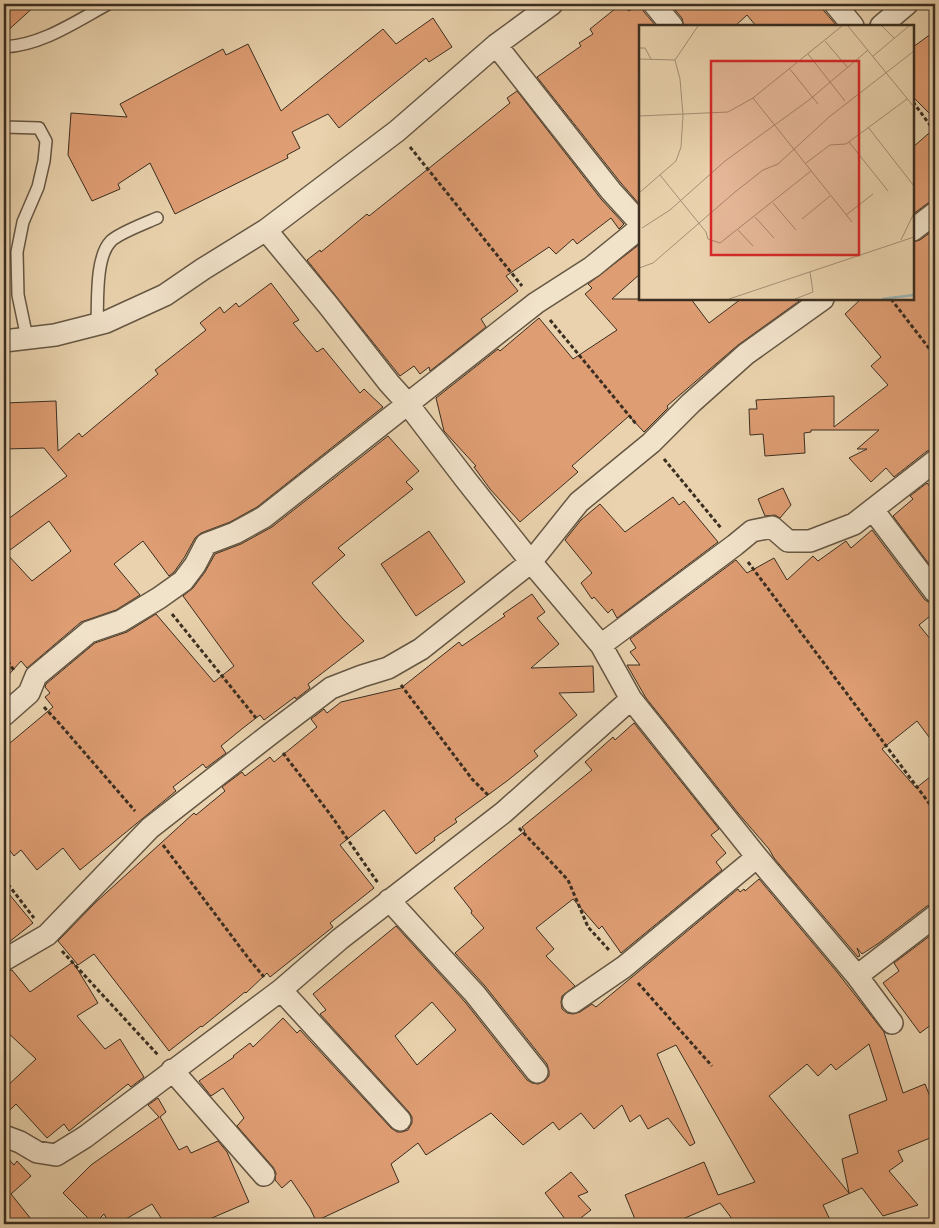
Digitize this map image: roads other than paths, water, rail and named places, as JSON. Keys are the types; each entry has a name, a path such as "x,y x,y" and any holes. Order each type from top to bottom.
{"street":[{"path":"4,341 56,335 97,324 165,295 203,268 266,230 397,132 496,45 552,4"},
{"path":"654,4 671,25"},
{"path":"835,4 852,25"},
{"path":"882,25 907,4"},
{"path":"496,45 639,223"},
{"path":"914,229 935,213"},
{"path":"4,715 30,693 36,676 89,632 121,621 183,581 195,565 206,544 264,517 536,303 592,267 639,229"},
{"path":"266,230 407,403 531,562 601,645 631,698 757,857 857,976 892,1023"},
{"path":"4,960 46,935 150,828 254,746 331,688 388,668 422,649 531,562 579,502 652,443 691,403 746,354 822,300"},
{"path":"601,645 752,531 772,527 788,541 810,541 854,524 935,461"},
{"path":"873,510 935,592"},
{"path":"4,1136 20,1142 37,1152 56,1155 85,1137 281,990 389,900 504,812 631,698"},
{"path":"573,1002 624,967 757,857"},
{"path":"389,900 475,994 537,1072"},
{"path":"857,976 935,916"},
{"path":"281,990 400,1120"},
{"path":"172,1070 264,1175"}],"lane":[{"path":"4,47 18,46 48,37 108,4"},
{"path":"4,127 39,128 46,141 38,187 23,222 17,252 18,295 27,338"},
{"path":"97,324 99,279 106,249 112,240 157,218"}]}
